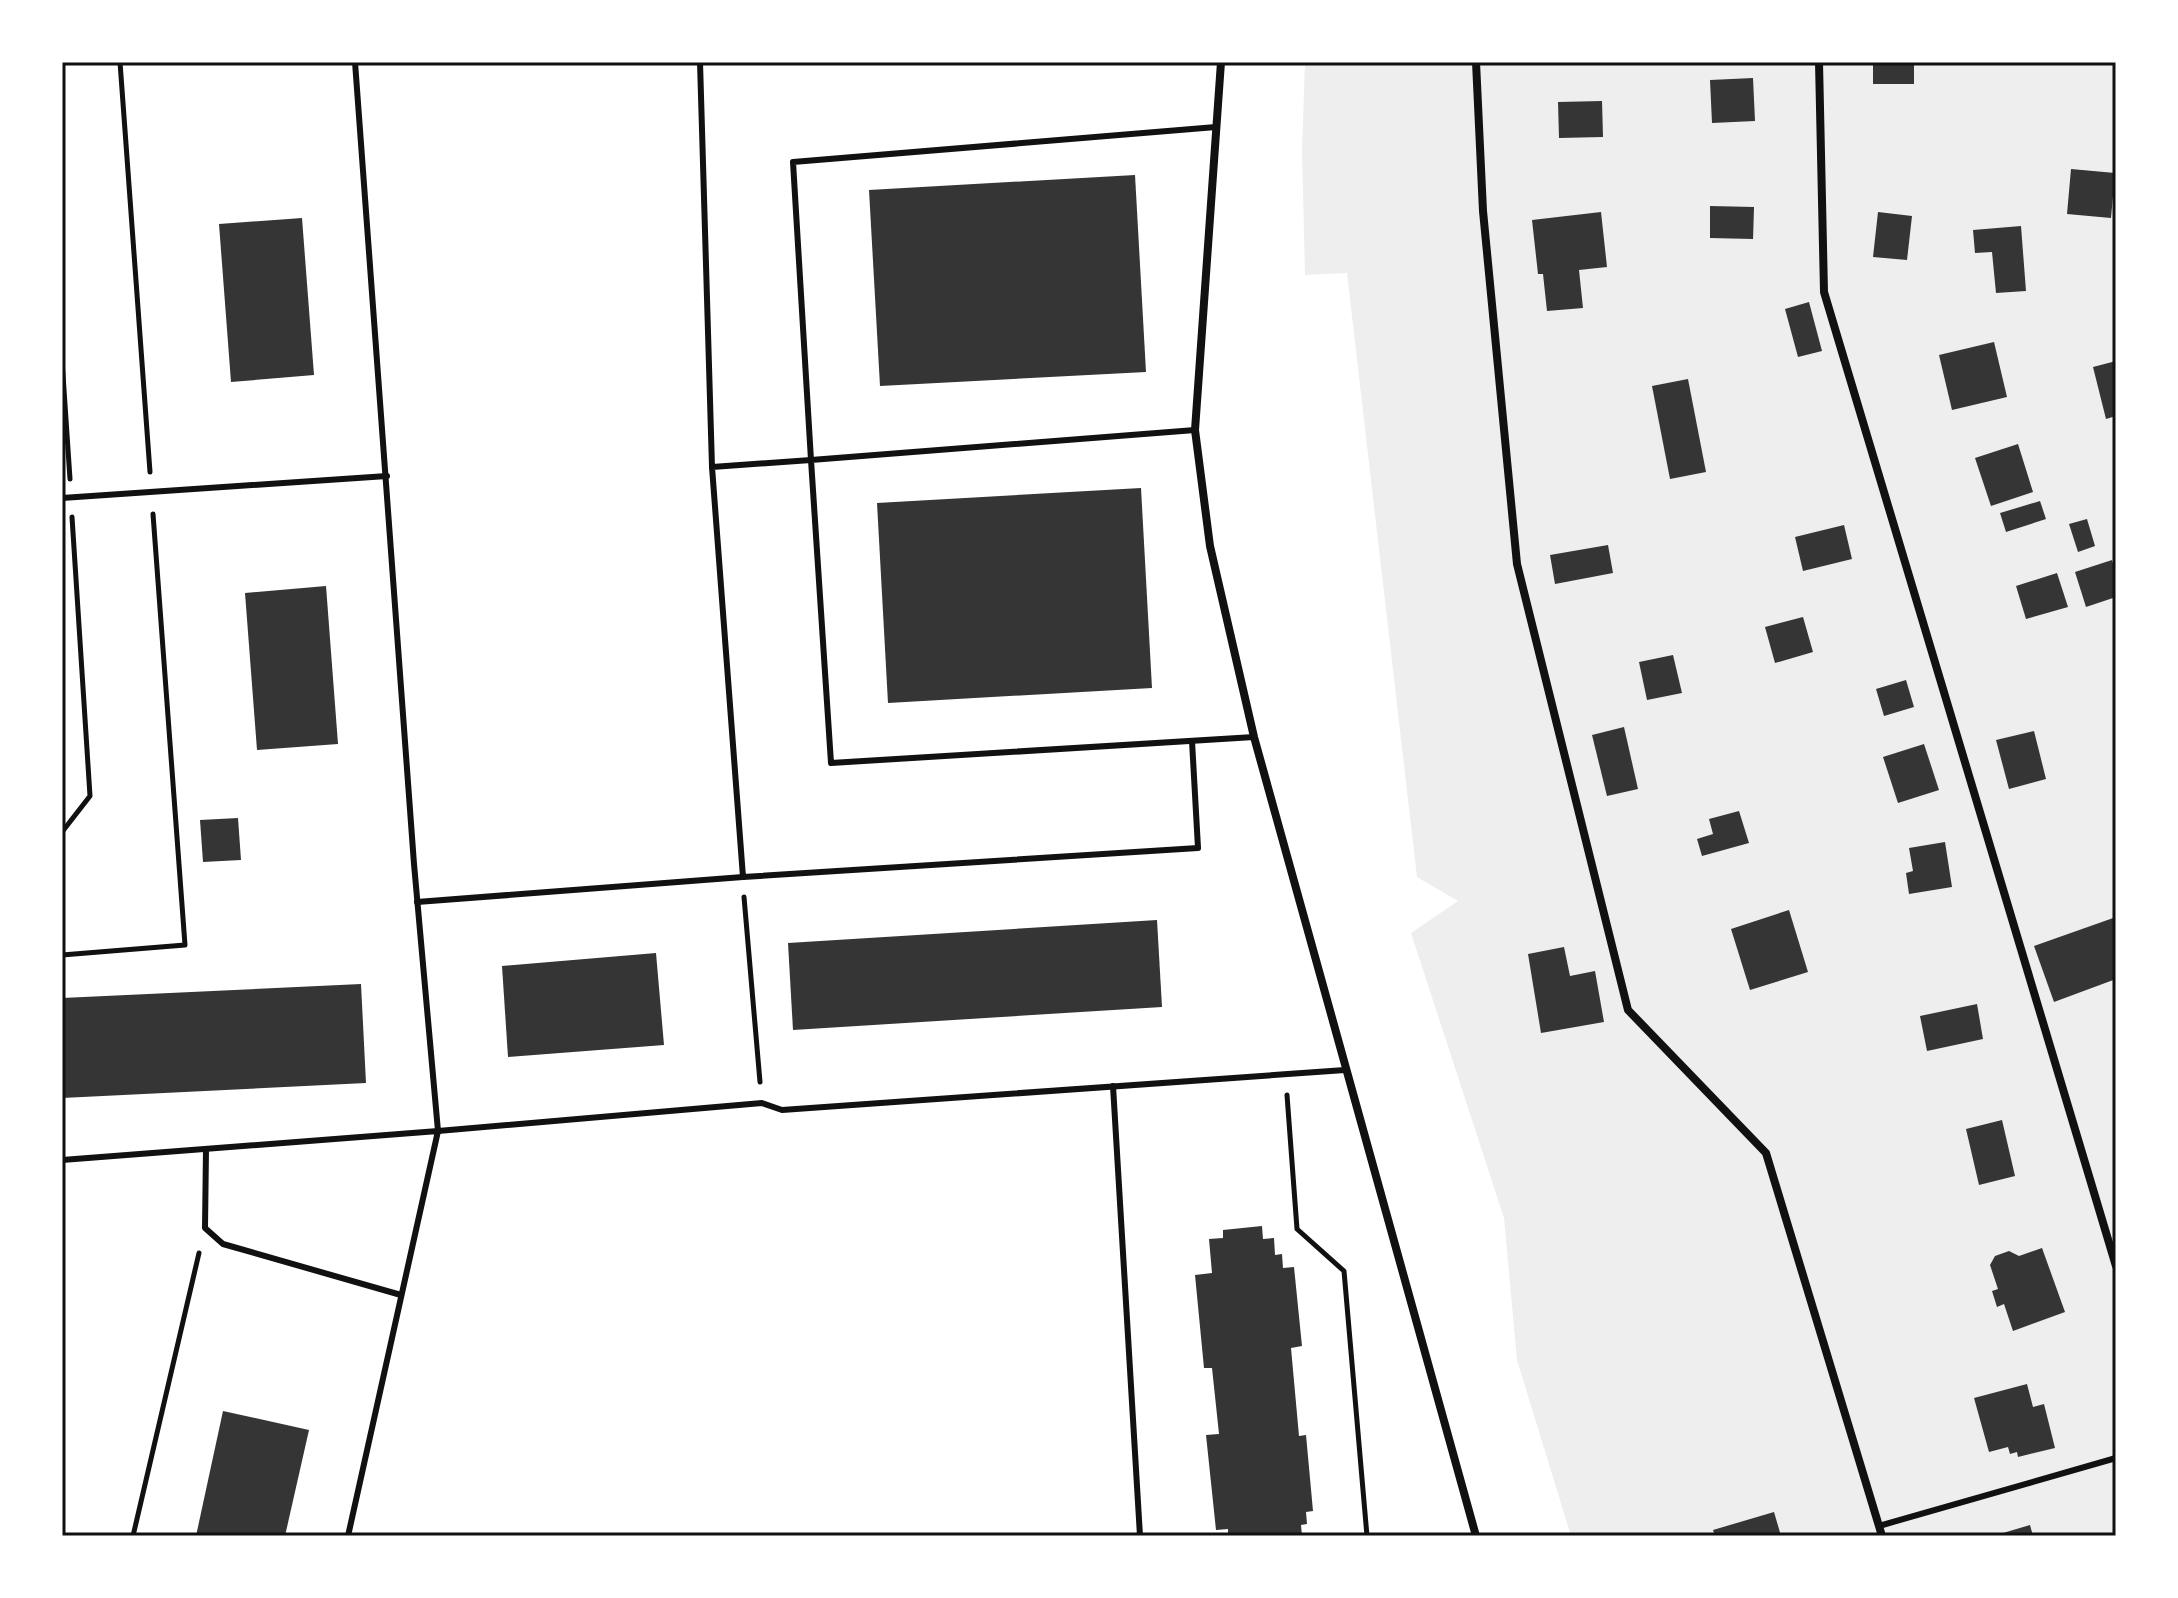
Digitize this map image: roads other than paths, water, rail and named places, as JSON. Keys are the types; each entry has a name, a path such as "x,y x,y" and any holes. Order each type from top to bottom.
{"street":[{"path":"1221,62 1195,430 1210,546 1254,737 1476,1536"},
{"path":"1476,62 1483,211 1517,564 1628,1010 1766,1153 1881,1531"},
{"path":"1819,62 1824,292 2116,1266"}],"lane":[{"path":"348,1536 438,1131 417,902 355,62"},
{"path":"700,62 712,467 743,877"},
{"path":"1216,127 793,162 811,460 831,763 1254,737"},
{"path":"712,467 1195,430"},
{"path":"62,498 387,476"},
{"path":"417,902 743,877 1198,848 1192,741"},
{"path":"62,1160 762,1103 782,1110 1345,1070"},
{"path":"1113,1086 1140,1536"},
{"path":"206,1149 205,1228 223,1244 401,1295"},
{"path":"1881,1531 2116,1458"}]}
